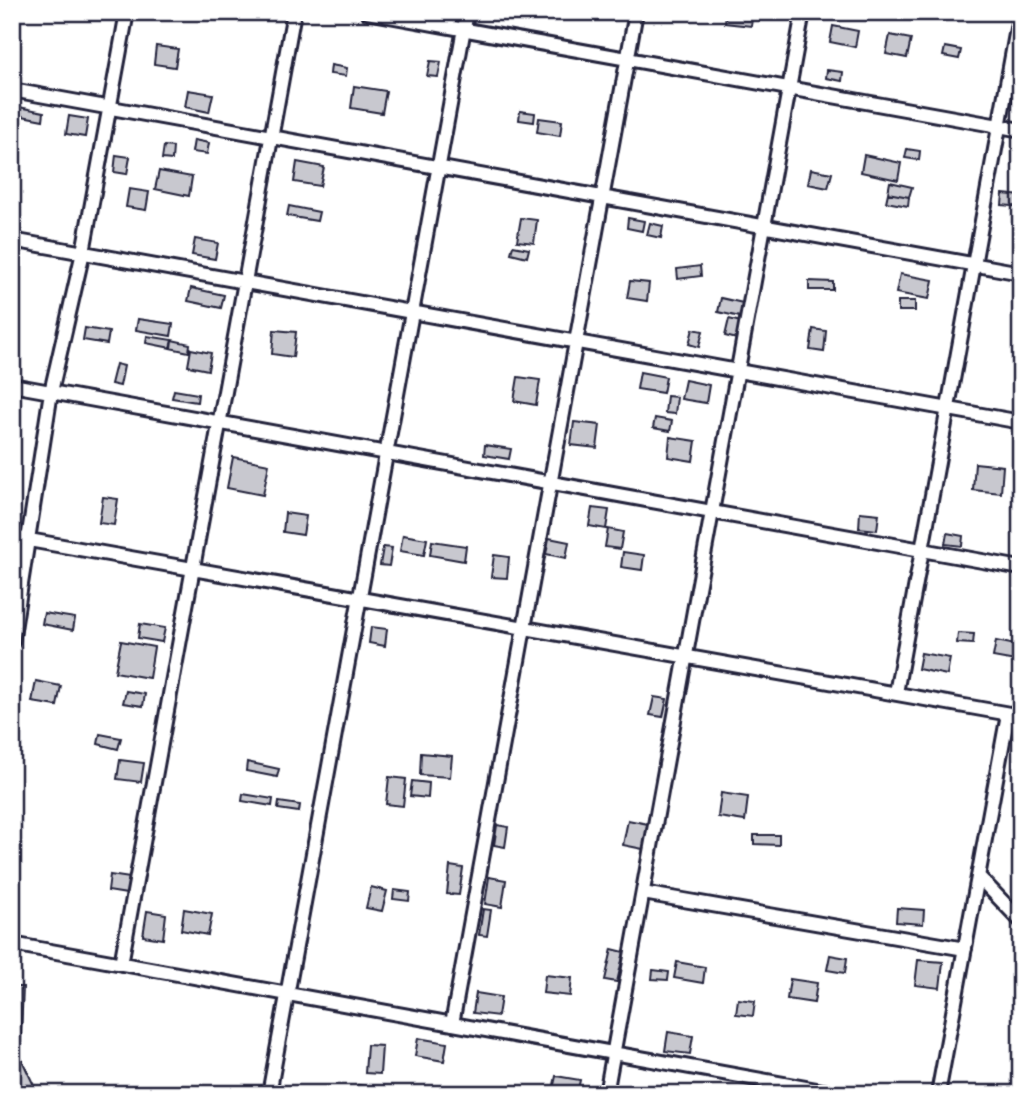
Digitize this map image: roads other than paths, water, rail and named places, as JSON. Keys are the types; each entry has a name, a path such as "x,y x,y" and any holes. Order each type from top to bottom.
{"street":[{"path":"12,642 51,392 83,252 127,12"},
{"path":"121,964 294,12"},
{"path":"367,12 1021,130"},
{"path":"269,1094 467,12"},
{"path":"452,1024 636,12"},
{"path":"606,1094 803,12"},
{"path":"896,693 1020,12"},
{"path":"12,90 1021,273"},
{"path":"12,240 1021,422"},
{"path":"12,385 1021,568"},
{"path":"12,537 1014,715 978,876 938,1094"},
{"path":"978,876 1021,921"},
{"path":"643,893 965,949"},
{"path":"12,944 839,1094"}]}
